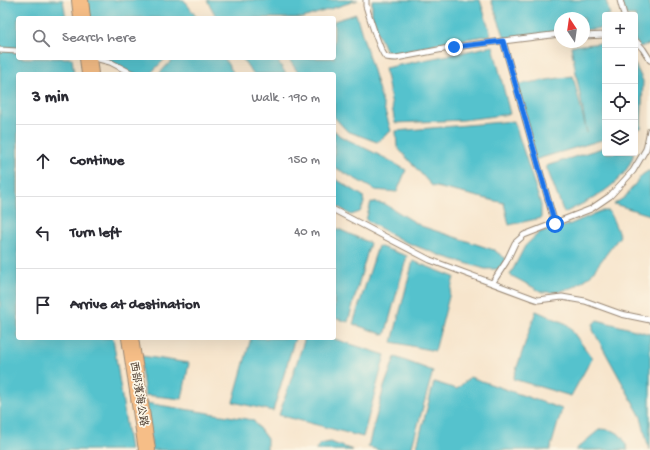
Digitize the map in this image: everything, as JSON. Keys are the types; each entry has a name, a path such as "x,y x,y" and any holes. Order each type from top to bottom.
{"main road":[{"path":"80,0 82,16"},
{"path":"88,60 90,72"},
{"name":"西部濱海公路","path":"130,340 147,450"}],"lane":[{"path":"366,0 366,6 381,49 386,56 396,58 454,47 554,35"},
{"path":"620,0 623,12"},
{"path":"590,35 602,34"},
{"path":"503,41 555,224"},
{"path":"638,43 650,60"},
{"path":"0,50 16,51"},
{"path":"102,60 110,62 129,72"},
{"path":"492,282 506,262 515,243 524,236 591,209 610,196 633,171 646,149 650,130"},
{"path":"336,211 430,260 538,300 562,297 585,301 621,314 650,320"}],"water":[{"path":"0,0 63,0 66,16 16,16 16,60 72,60 74,72 16,72 16,340 113,340 130,450 0,450"},
{"path":"86,0 184,0 196,16 89,16"},
{"path":"207,0 358,0 309,16 216,16"},
{"path":"372,0 480,0 491,35 435,44 388,56 372,20"},
{"path":"491,0 606,0 609,12 602,12 602,28 590,29 590,12 554,12 554,33 505,38"},
{"path":"621,0 650,0 650,44 640,47 638,45 638,12 625,12"},
{"path":"356,14 391,131 377,142 347,131 336,119 336,72 298,72 289,60 336,60 336,20"},
{"path":"602,43 602,140 534,160 514,85 573,76 587,133 571,48 590,48 590,44"},
{"path":"493,46 510,114 463,120 395,123 385,68"},
{"path":"106,60 164,60 152,72 128,72"},
{"path":"172,60 225,60 233,72 161,72"},
{"path":"243,60 277,60 285,72 252,72"},
{"path":"638,70 643,81 641,128 638,129"},
{"path":"514,121 541,205 541,218 509,225 504,203 432,186 397,147 396,131"},
{"path":"336,132 340,136 406,170 397,192 375,190 336,168"},
{"path":"602,148 602,156 633,156 630,164 623,174 606,190 564,213 546,166"},
{"path":"650,171 650,215 614,204 625,197 642,175"},
{"path":"336,179 363,196 364,203 360,212 351,215 336,205"},
{"path":"371,202 385,204 421,226 494,250 506,259 504,269 485,269 442,256 403,241 366,220"},
{"path":"601,211 609,211 620,236 589,277 574,287 557,292 542,292 510,275 525,246 540,232 566,226"},
{"path":"336,228 370,243 348,322 336,319"},
{"path":"378,246 407,256 385,335 353,324"},
{"path":"413,261 454,277 435,351 392,342"},
{"path":"536,311 567,324 592,358 571,396 513,379"},
{"path":"597,320 650,334 650,450 641,417 593,330 593,324"},
{"path":"250,340 294,340 273,411 233,402"},
{"path":"304,340 336,340 385,355 363,437 279,415"},
{"path":"142,356 189,363 182,399 145,395 141,368"},
{"path":"395,357 433,371 411,450 379,450 368,447 384,387"},
{"path":"470,377 562,409 550,450 416,450 434,382 457,389"},
{"path":"146,403 253,420 267,439 267,450 152,450"},
{"path":"600,429 611,430 621,436 628,450 575,450"},
{"path":"330,442 353,450 315,450 320,444"}],"route":[{"path":"454,47 503,41 555,224"}]}
